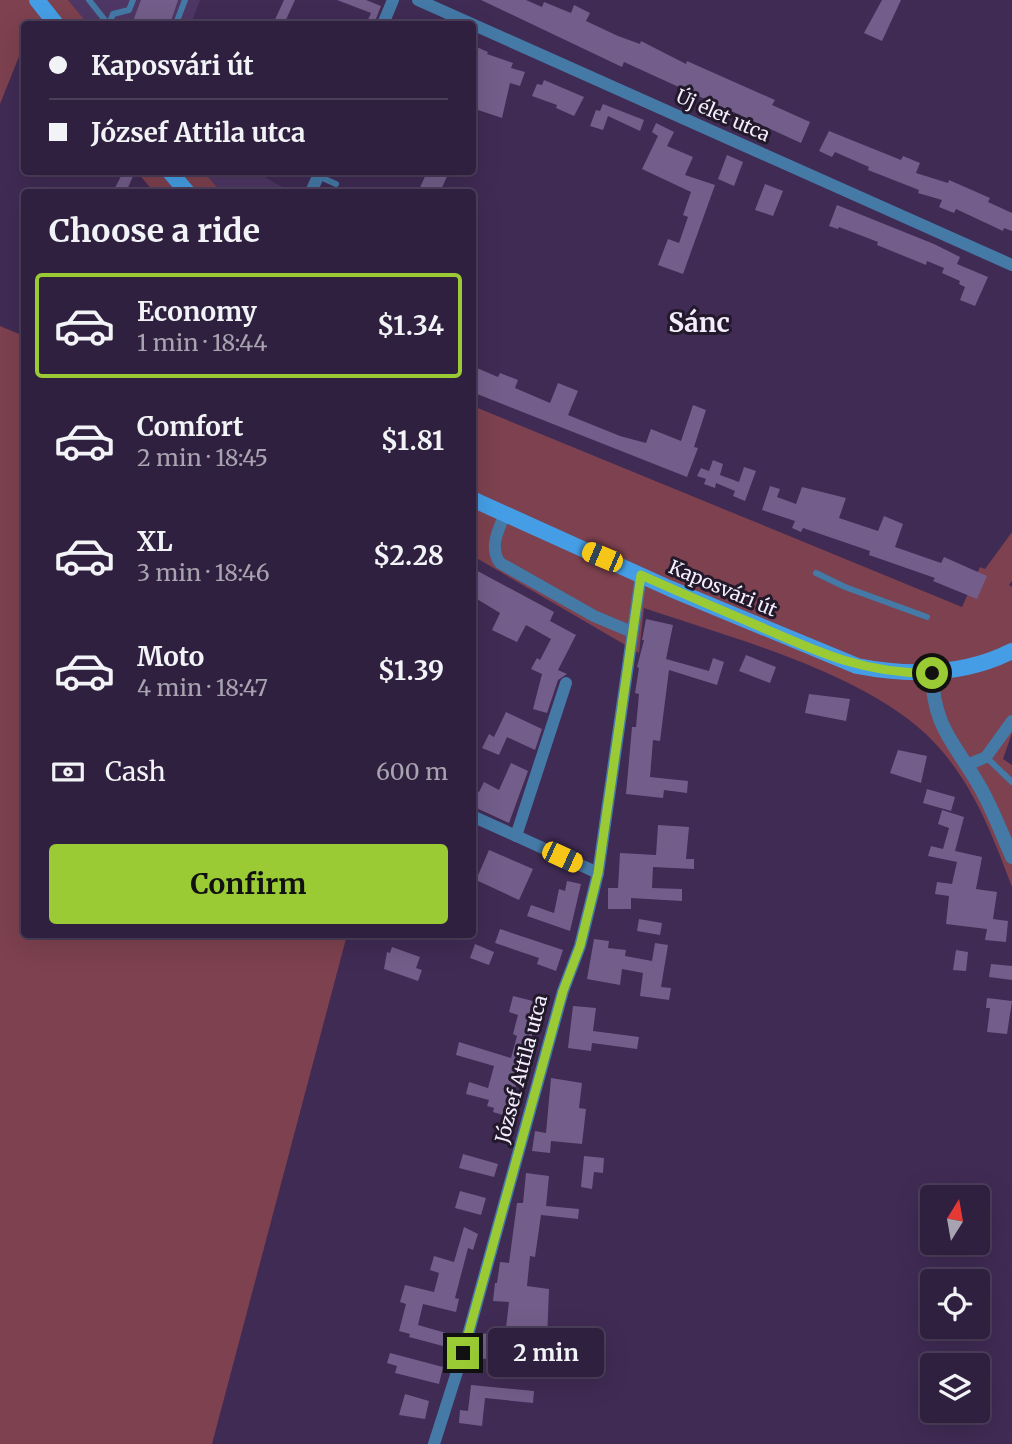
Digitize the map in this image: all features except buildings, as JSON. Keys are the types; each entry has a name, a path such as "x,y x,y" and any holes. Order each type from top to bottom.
{"main road":[{"path":"37,0 54,21"},
{"path":"173,175 184,189"},
{"name":"Kaposvári út","path":"476,501 819,653 857,666 885,671 932,673 966,667 1012,651"}],"street":[{"path":"384,21 393,0"},
{"name":"Új élet utca","path":"418,0 465,21"},
{"name":"Új élet utca","path":"476,26 1012,265"},
{"path":"505,514 494,553 500,563 594,615 632,632"},
{"name":"József Attila utca","path":"434,1444 463,1353 563,991 580,946 598,873 641,575"},
{"path":"932,673 938,719 993,812 1012,858"},
{"path":"516,836 566,683"},
{"path":"967,765 986,757 1012,721"},
{"path":"476,818 598,873"}],"lane":[{"path":"89,0 106,21"},
{"path":"110,21 113,14 129,10 133,0"},
{"path":"177,21 185,0"},
{"path":"321,175 336,184"},
{"path":"816,573 845,587 927,617"},
{"path":"986,757 1012,782"}],"shaded area":[{"path":"0,0 68,0 86,21 21,21 21,52 0,104"},
{"path":"68,0 200,0 192,21 86,21"},
{"path":"140,175 207,175 218,189 151,189"},
{"path":"207,175 261,175 286,189 218,189"},
{"path":"0,326 21,335 21,938 346,938 212,1444 0,1444"},
{"path":"476,407 962,607 980,567 985,569 1012,532 1012,581 1009,585 1012,587 1012,733 1003,759 1012,765 1012,887 983,816 954,766 915,725 882,701 804,663 644,608 639,653 476,558"}],"district":[{"name":"Sánc","path":"699,323"}],"route":[{"path":"463,1353 563,991 580,946 598,873 641,575 819,653 857,666 885,671 932,673"}]}
